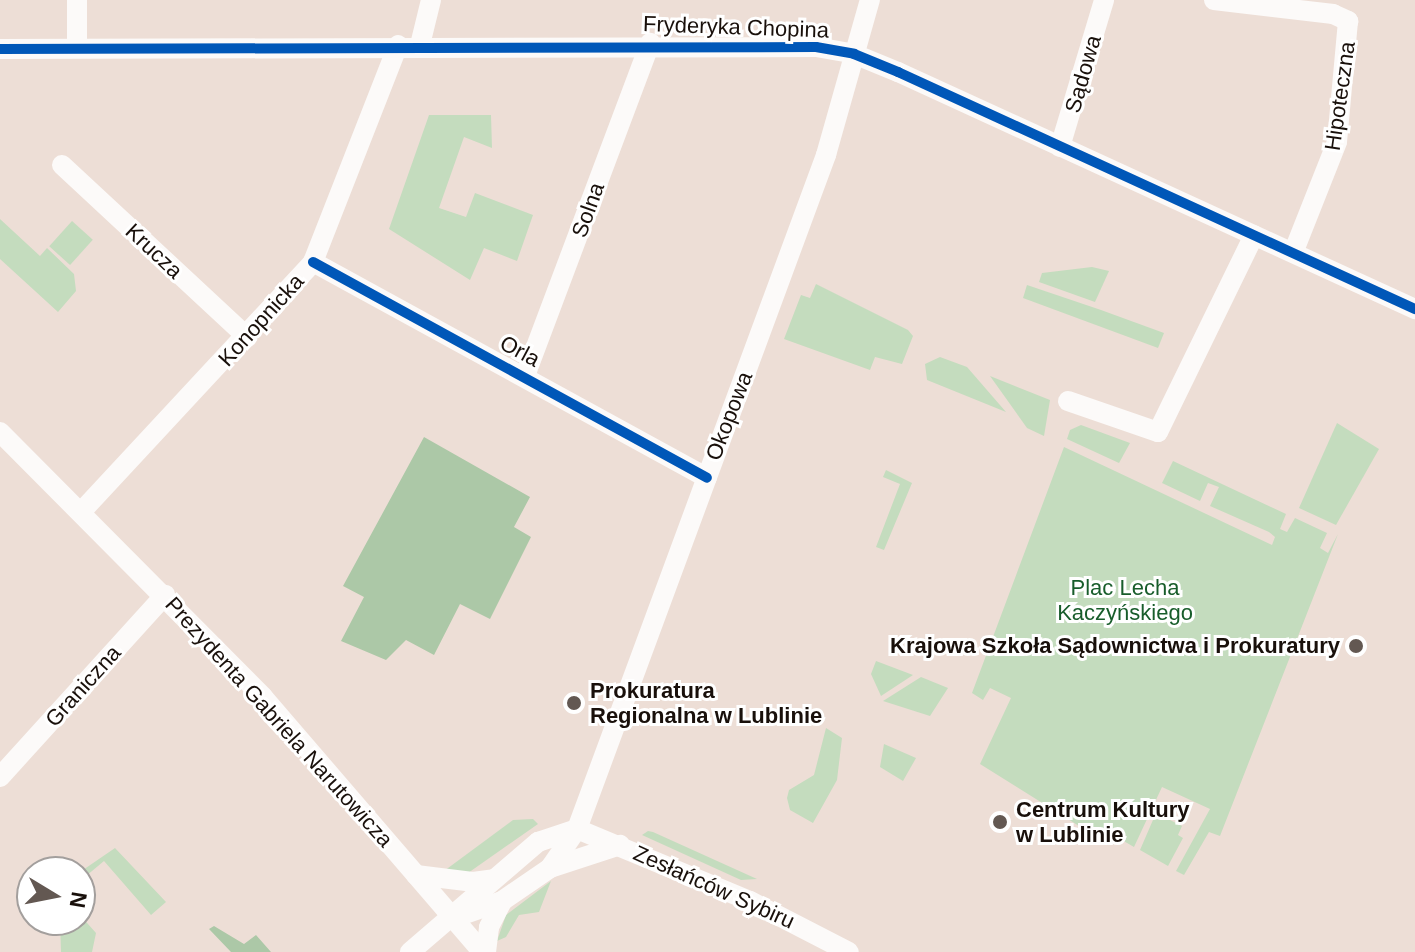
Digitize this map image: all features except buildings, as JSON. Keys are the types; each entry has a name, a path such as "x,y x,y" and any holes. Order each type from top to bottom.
{"street":[{"path":"77,0 77,47"},
{"path":"420,45 431,0"},
{"name":"Okopowa","path":"453,918 502,901 550,868 577,829 826,155 870,0"},
{"name":"Sądowa","path":"1060,147 1104,0"},
{"name":"Hipoteczna","path":"1214,0 1333,14 1348,21 1337,142 1293,253"},
{"name":"Fryderyka Chopina","path":"0,49 650,43 779,44 854,54 1415,309"},
{"name":"Solna","path":"525,376 650,43"},
{"name":"Konopnicka","path":"81,512 247,337 313,262 398,45"},
{"name":"Krucza","path":"62,165 247,337"},
{"path":"1068,401 1158,432 1254,235"},
{"name":"Orla","path":"313,262 707,478"},
{"name":"Prezydenta Gabriela Narutowicza","path":"0,432 263,697 484,952"},
{"name":"Graniczna","path":"0,777 165,595"},
{"path":"410,952 538,842 577,829"},
{"name":"Zesłańców Sybiru","path":"577,829 750,901 849,952"},
{"name":"Zesłańców Sybiru","path":"550,868 620,845"},
{"path":"416,875 473,882 494,879"},
{"path":"484,952 489,927 502,901"}],"green space":[{"path":"429,115 491,115 492,148 464,137 439,208 466,217 475,193 533,215 517,261 484,248 470,280 389,229"},
{"path":"0,219 40,256 47,248 74,274 76,291 58,312 0,259"},
{"path":"72,221 93,240 70,265 49,246"},
{"path":"1092,267 1109,271 1095,302 1039,282 1042,273"},
{"path":"816,284 908,330 913,336 902,364 875,357 870,370 784,339 801,295 810,298"},
{"path":"1027,285 1164,333 1158,348 1023,298"},
{"path":"940,357 967,367 1006,412 927,380 925,364"},
{"path":"990,376 1050,400 1044,436 1027,428"},
{"path":"1337,423 1379,449 1336,525 1299,508"},
{"path":"1081,425 1130,443 1119,463 1067,439 1070,430"},
{"path":"424,437 530,497 514,527 531,537 490,619 460,604 434,655 406,640 386,660 341,641 364,597 343,586"},
{"name":"Plac Lecha Kaczyńskiego","path":"1064,447 1272,545 1275,537 1269,532 1210,506 1219,487 1208,483 1200,501 1162,483 1173,461 1286,514 1280,529 1287,532 1295,518 1327,533 1320,548 1328,553 1338,534 1220,836 1209,832 1184,875 1176,871 1210,809 1162,787 1134,847 1101,828 1095,836 980,764 1011,698 990,688 983,700 972,693"},
{"path":"886,470 912,483 884,550 876,547 900,484 883,477"},
{"path":"876,661 913,675 881,696 871,674"},
{"path":"921,677 948,688 930,716 883,701"},
{"path":"826,728 842,738 837,780 813,823 790,810 787,798 789,790 814,775"},
{"path":"884,744 916,758 903,781 880,767"},
{"path":"1156,813 1182,826 1178,835 1183,838 1168,866 1140,850"},
{"path":"533,819 538,824 468,873 444,871 513,820"},
{"path":"648,831 757,879 741,880 642,835"},
{"path":"115,848 166,902 151,915 104,861 96,868 96,861"},
{"path":"551,881 539,912 519,915 506,937 497,941 506,915"},
{"path":"214,926 244,944 256,935 271,952 231,952 209,929"},
{"path":"60,936 95,936 92,952 61,952"}],"cycle path":[{"path":"0,49 816,47 854,54 898,72 1415,309"},
{"path":"313,262 707,478"}],"place":[{"name":"Krajowa Szkoła Sądownictwa i Prokuratury","path":"1356,646"},
{"name":"Prokuratura Regionalna w Lublinie","path":"574,703"},
{"name":"Centrum Kultury w Lublinie","path":"1000,822"}]}
